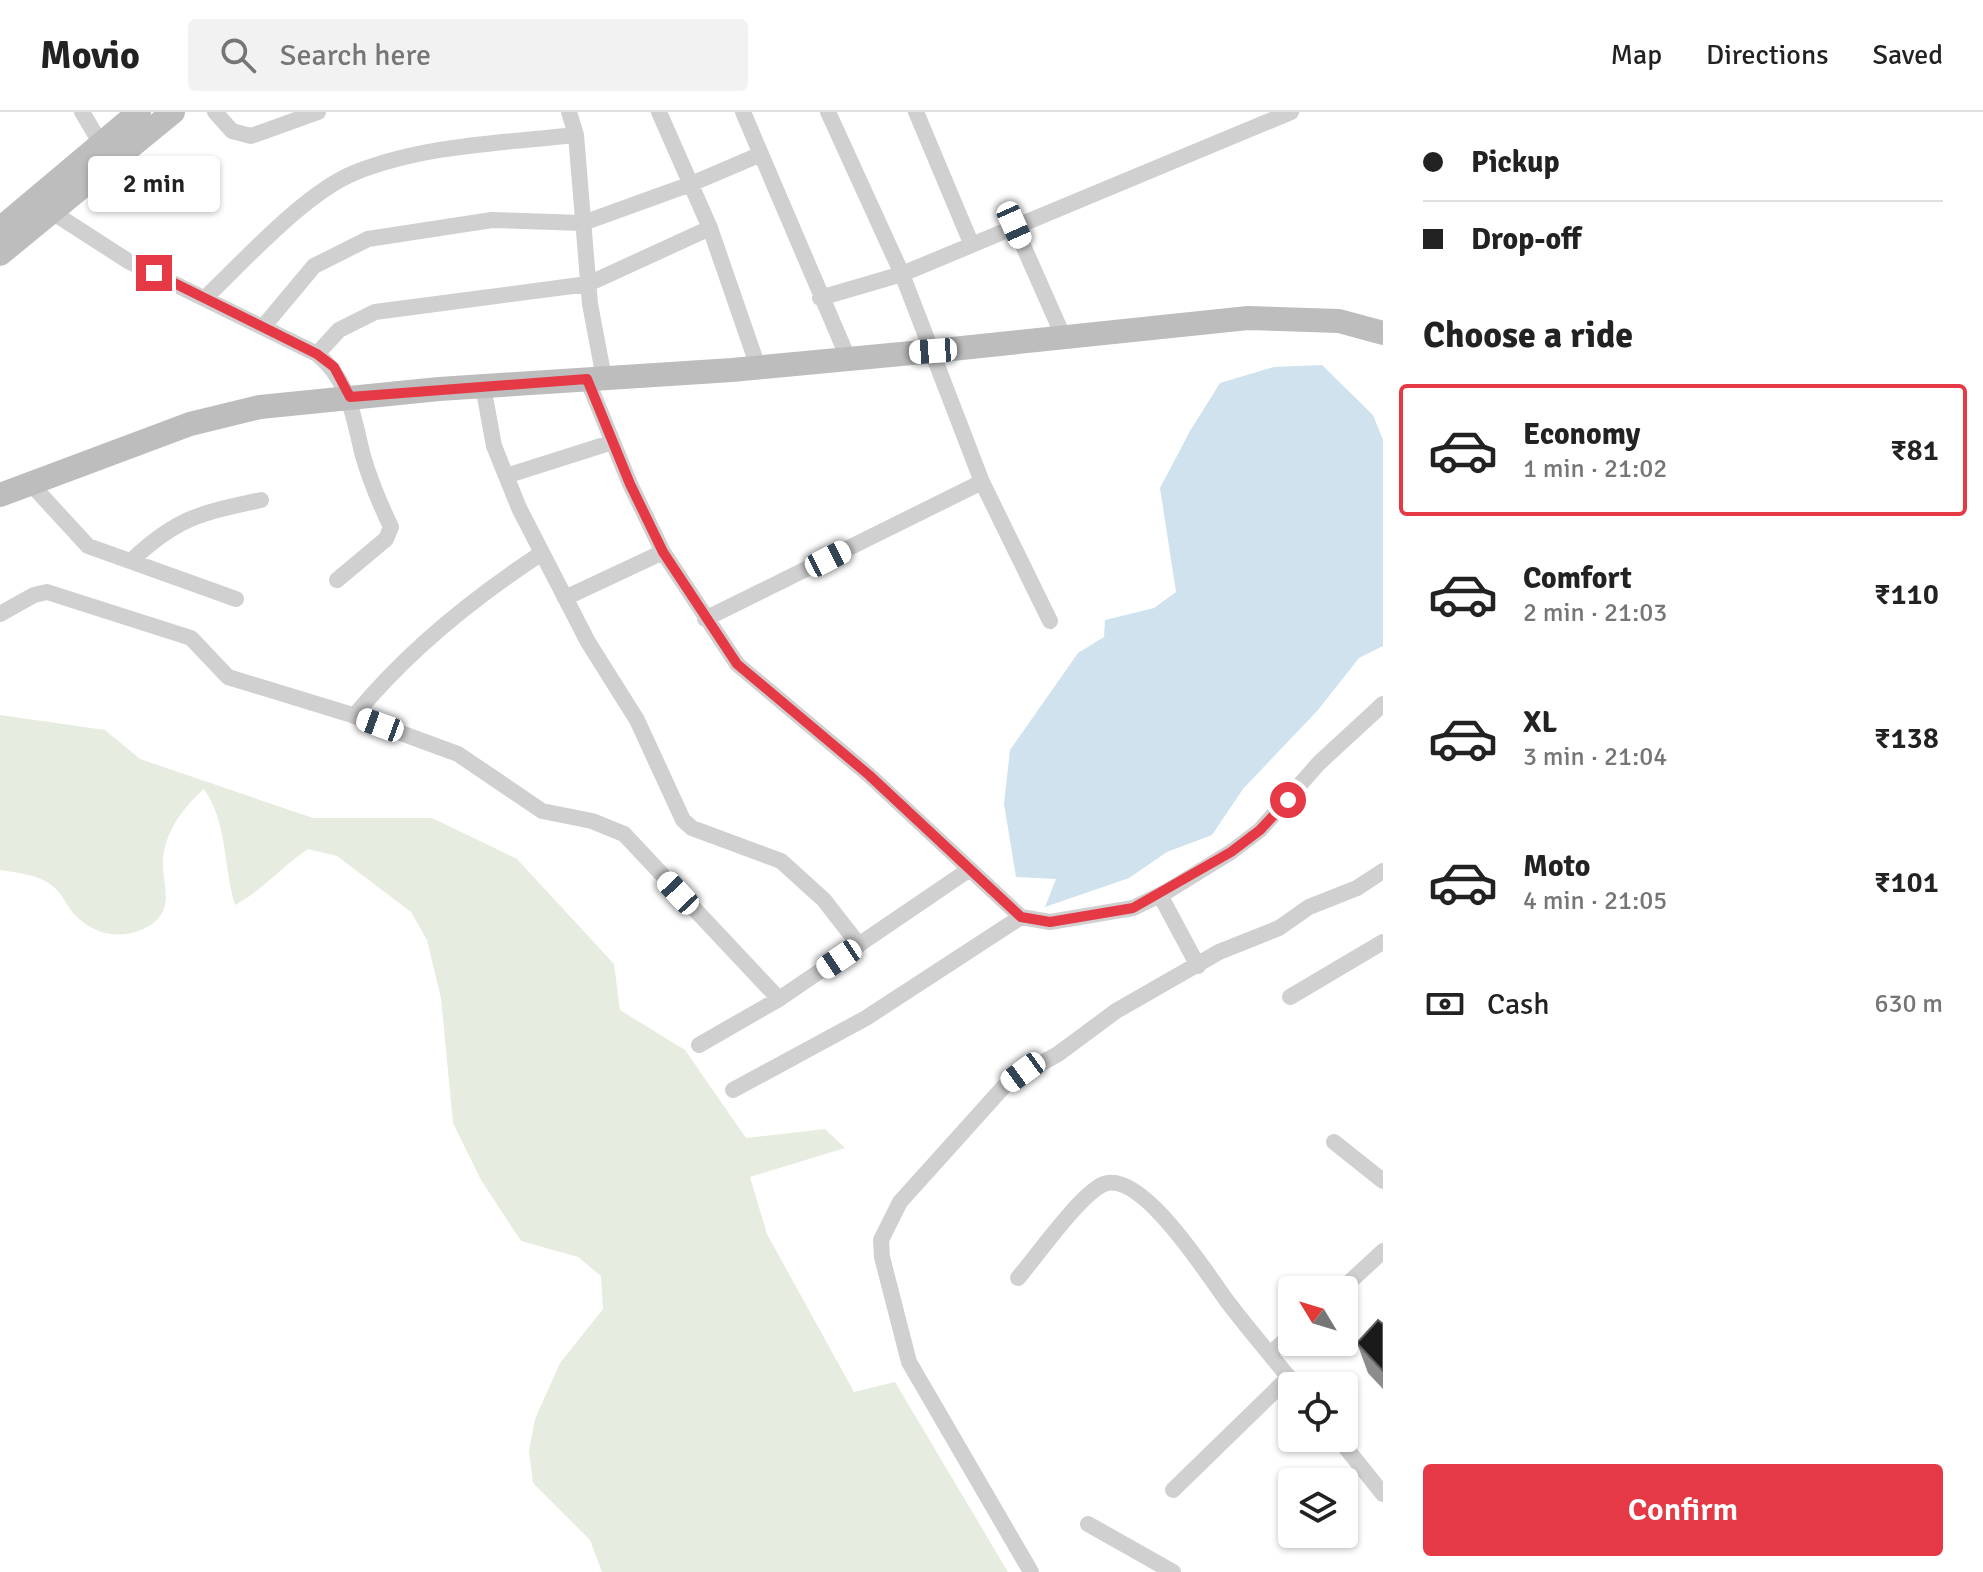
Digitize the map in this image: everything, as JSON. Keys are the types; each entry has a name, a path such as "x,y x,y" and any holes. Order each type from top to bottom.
{"street":[{"path":"82,112 101,144"},
{"path":"0,229 139,112"},
{"path":"0,254 173,112"},
{"path":"215,112 232,131 251,136 318,112"},
{"path":"569,112 576,135 596,379 613,442 663,552 737,664 869,775 1021,917 1050,922 1133,908 1160,895 1231,852 1260,830 1335,747 1383,704"},
{"path":"659,112 710,228 758,367"},
{"path":"743,112 848,358"},
{"path":"828,112 902,274 982,482 1050,621"},
{"path":"916,112 971,243"},
{"path":"820,298 902,274 1291,112"},
{"path":"205,298 290,217 352,174 422,153 576,135"},
{"path":"263,327 314,266 368,239 492,220 583,223 691,184 761,154"},
{"path":"52,212 128,261 317,354 334,367 350,397 368,470 391,527 386,539 337,580"},
{"path":"1014,225 1064,338"},
{"path":"317,354 339,330 375,312 588,284 710,228"},
{"path":"0,495 190,424 260,407 483,386 758,367 1248,318 1339,321 1383,333"},
{"path":"483,386 494,446 506,476 588,642 637,720 683,820 692,828 781,861 824,900 859,945"},
{"path":"506,476 613,442"},
{"path":"705,619 982,482"},
{"path":"30,483 88,546 236,599"},
{"path":"132,560 163,531 191,517 261,500"},
{"path":"565,598 663,552"},
{"path":"354,716 396,668 462,610 542,553"},
{"path":"0,614 34,595 63,594 191,638 228,677 354,716 458,754 542,811 592,821 624,834 779,999"},
{"path":"699,1045 779,999 970,869"},
{"path":"1031,1572 909,1362 882,1257 881,1240 900,1202 1008,1082 1058,1054 1116,1011 1219,952 1279,928 1309,907 1357,888 1383,871"},
{"path":"1160,895 1198,966"},
{"path":"733,1090 866,1018 1021,917"},
{"path":"1290,997 1383,942"},
{"path":"1334,1142 1383,1181"},
{"path":"1018,1278 1089,1194 1105,1184 1120,1183 1133,1190 1173,1227 1284,1372"},
{"path":"1356,1276 1383,1251"},
{"path":"1270,1354 1278,1347"},
{"path":"1173,1490 1278,1395"},
{"path":"1349,1452 1383,1494"},
{"path":"1088,1524 1173,1572"}],"shaded area":[{"path":"0,715 105,730 140,759 313,818 432,818 517,859 614,964 620,1010 685,1050 746,1138 825,1129 845,1148 750,1177 767,1234 854,1392 895,1382 1008,1572 602,1572 590,1540 533,1483 529,1451 535,1419 560,1363 603,1309 601,1276 578,1257 521,1241 481,1180 453,1123 441,998 427,940 411,912 337,856 308,849 235,905 217,816 204,789 174,824 165,845 163,868 166,898 159,918 132,933 112,934 92,928 75,915 59,893 45,881 0,870"}],"water":[{"path":"1322,365 1373,415 1383,440 1383,646 1359,658 1318,710 1243,789 1212,835 1167,852 1129,878 1045,907 1056,879 1016,877 1004,804 1010,750 1078,653 1104,637 1105,620 1154,608 1176,592 1160,488 1220,383 1274,367"}],"building":[{"path":"1378,1320 1383,1324 1383,1371 1358,1344"}],"route":[{"path":"154,273 317,354 334,367 350,397 587,379 630,484 663,552 737,664 869,775 1021,917 1034,922 1050,922 1133,908 1166,892 1231,852 1260,830 1288,800"}]}
